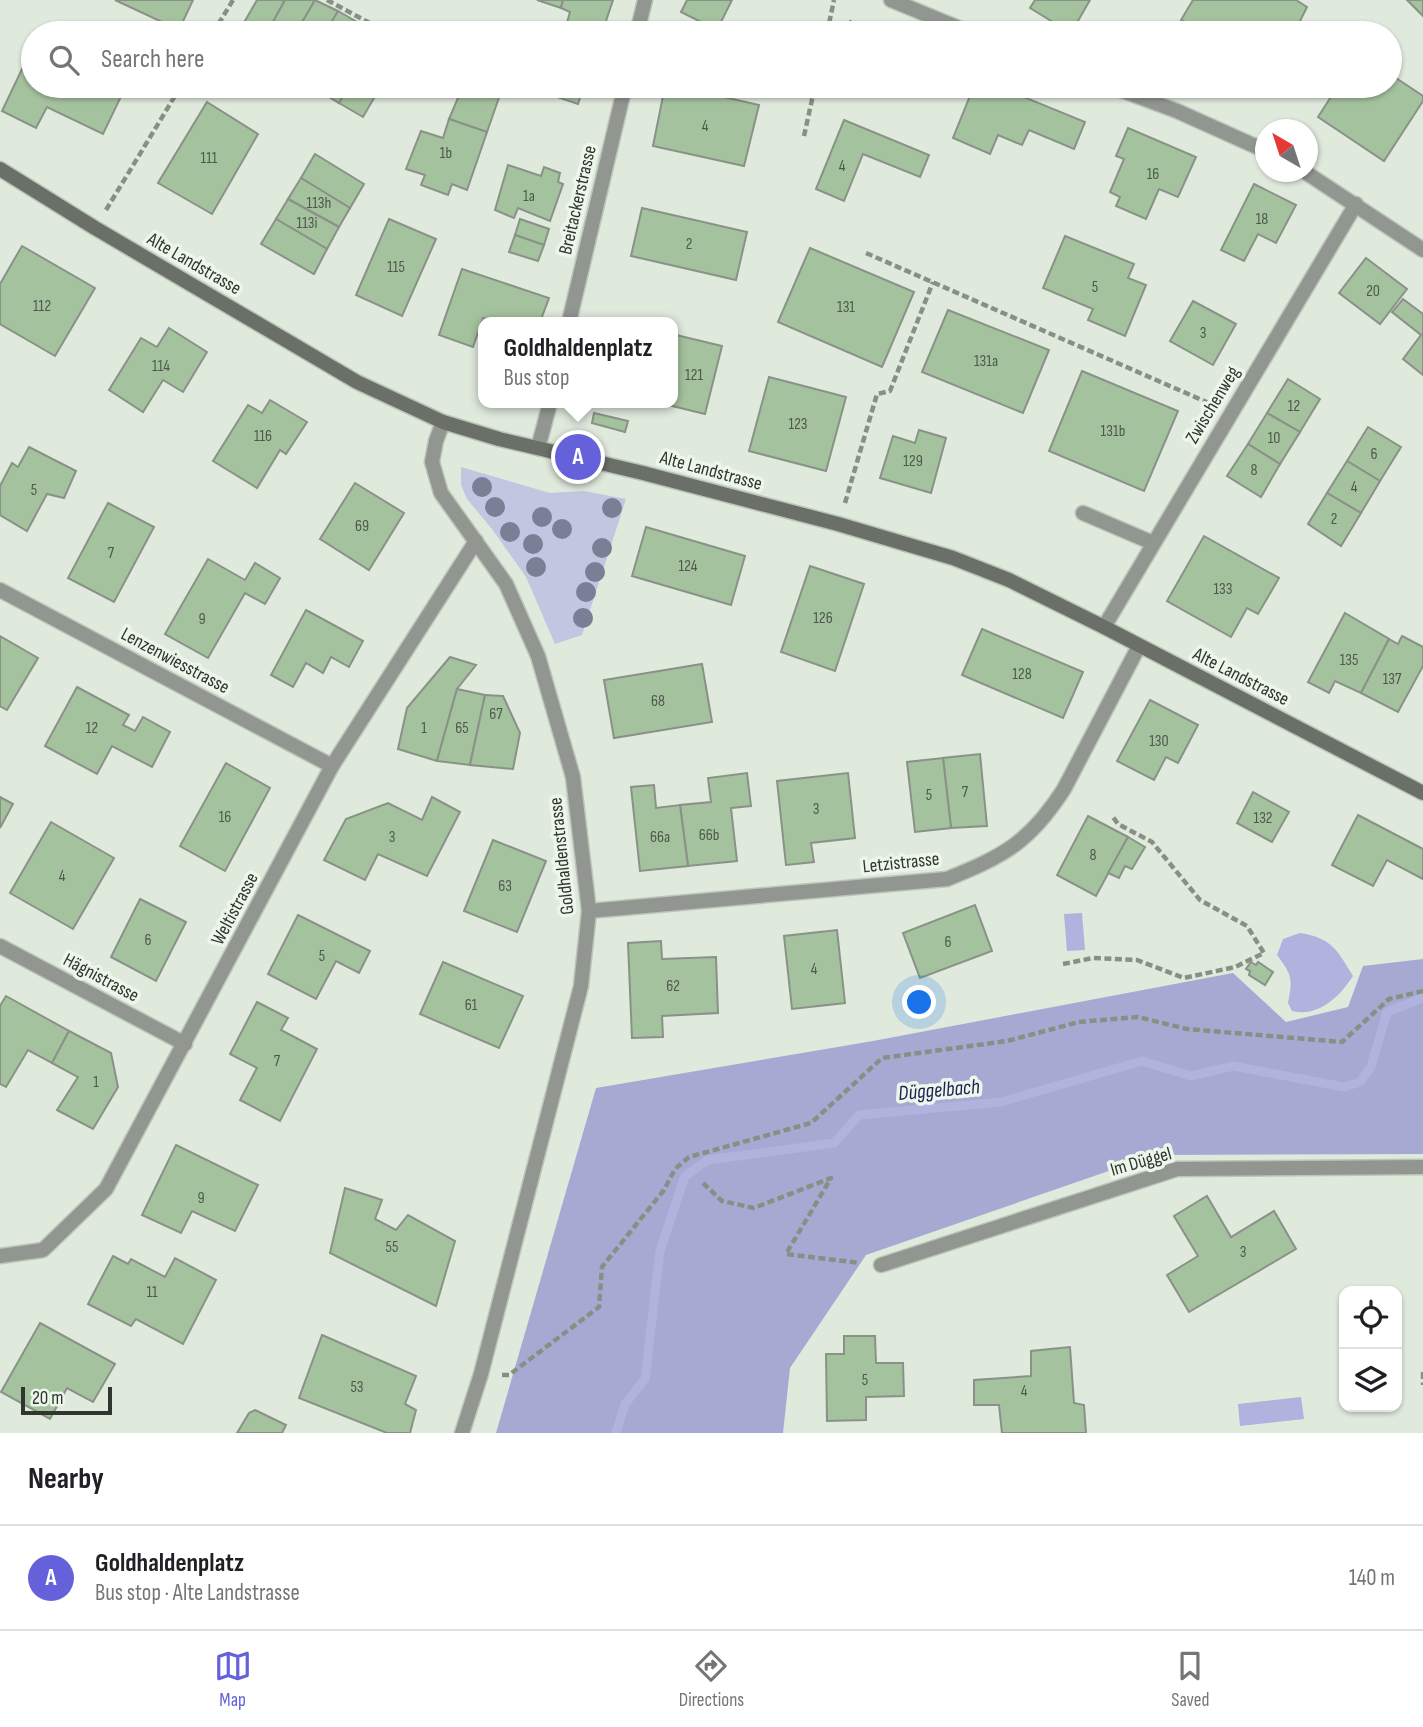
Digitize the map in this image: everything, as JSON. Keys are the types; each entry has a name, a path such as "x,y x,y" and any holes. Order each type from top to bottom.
{"main road":[{"name":"Alte Landstrasse","path":"0,169 357,382 443,422 499,439 838,524 953,558 1009,580 1104,627 1423,793"}],"street":[{"path":"640,21 645,0"},
{"path":"891,0 942,21"},
{"name":"Breitackerstrasse","path":"570,317 622,98"},
{"path":"1142,98 1255,146"},
{"path":"1318,180 1423,250"},
{"name":"Zwischenweg","path":"1104,627 1356,204"},
{"path":"538,448 549,408"},
{"name":"Goldhaldenstrasse","path":"443,422 432,462 440,494 506,584 538,656 573,777 589,911 581,986 481,1374 462,1433"},
{"path":"1083,513 1153,543"},
{"name":"Weltistrasse","path":"0,1256 43,1250 106,1189 332,766 477,541"},
{"name":"Lenzenwiesstrasse","path":"0,590 332,766"},
{"name":"Letzistrasse","path":"589,911 947,879 993,860 1029,835 1051,809 1139,646"},
{"name":"Hägnistrasse","path":"0,946 185,1044"},
{"name":"Im Düggel","path":"881,1265 1177,1169 1423,1167"}],"path":[{"path":"220,21 233,0"},
{"path":"327,0 366,21"},
{"path":"830,21 834,0"},
{"path":"95,228 174,98"},
{"path":"804,136 812,98"},
{"path":"866,253 1231,412"},
{"path":"838,524 877,394 890,391 933,282"},
{"path":"1063,964 1093,958 1137,960 1184,978 1235,967 1264,953 1248,926 1200,900 1152,842 1118,824 1113,817"},
{"path":"481,1374 509,1375 599,1307 601,1267 664,1190 675,1169 689,1157 811,1123 882,1058 1007,1041 1079,1022 1138,1017 1187,1029 1342,1042 1389,999 1423,991"},
{"path":"703,1183 722,1201 754,1208 831,1178 786,1254 881,1265"},
{"path":"1423,1372 1423,1385"}],"shaded area":[{"path":"461,467 550,493 584,491 626,499 582,635 555,644 526,577 467,499 461,485"},
{"path":"1082,913 1085,950 1067,951 1064,914"},
{"path":"1300,933 1327,942 1353,976 1342,991 1327,1004 1302,1012 1292,1011 1288,1003 1290,978 1277,955 1283,939"},
{"path":"1423,959 1423,1154 1155,1155 866,1255 790,1368 783,1433 496,1433 596,1088 873,1041 1233,973 1286,1022 1348,1007 1363,966"},
{"path":"1301,1397 1304,1419 1240,1426 1238,1404"}],"building":[{"path":"115,0 193,0 183,21 160,21"},
{"path":"257,0 285,0 274,21 245,21"},
{"path":"285,0 315,0 303,21 274,21"},
{"path":"315,0 338,11 332,21 303,21"},
{"path":"537,0 563,0 561,8"},
{"path":"563,0 613,0 606,21 567,21 570,12 561,8"},
{"path":"687,0 732,0 722,21 699,21 681,12"},
{"path":"1035,0 1090,0 1078,21 1051,21 1030,8"},
{"path":"1193,0 1296,0 1307,7 1300,21 1181,20"},
{"path":"1407,0 1423,0 1423,16"},
{"path":"338,11 356,21 332,21"},
{"path":"21,71 21,98 120,98 103,134 47,107 36,128 2,111"},
{"path":"1402,82 1423,96 1423,101 1384,161 1318,117 1330,98 1402,98"},
{"path":"342,98 374,98 363,117 339,103"},
{"path":"458,98 499,98 487,132 449,119"},
{"path":"560,98 580,98 578,104"},
{"path":"663,98 728,98 759,105 744,166 653,146"},
{"path":"969,98 1026,98 1085,122 1074,149 1029,130 1022,145 998,135 990,154 953,138"},
{"path":"207,102 258,134 212,214 158,183"},
{"path":"449,119 487,132 467,190 452,184 448,195 421,185 425,175 406,169 421,131 443,138"},
{"path":"844,120 929,155 920,177 863,154 844,201 816,189"},
{"path":"1128,128 1196,157 1178,197 1159,189 1146,219 1116,206 1120,197 1110,192 1124,159 1116,156"},
{"path":"315,154 364,184 350,208 301,178"},
{"path":"508,165 541,176 544,167 560,173 558,182 563,184 550,221 518,208 514,218 495,210"},
{"path":"301,178 350,208 339,227 288,199"},
{"path":"1254,184 1296,205 1276,243 1258,234 1244,261 1221,250"},
{"path":"288,199 339,227 327,249 276,219"},
{"path":"642,208 747,232 736,280 631,256"},
{"path":"276,219 327,249 314,274 261,244"},
{"path":"389,219 436,239 402,316 356,295"},
{"path":"520,219 549,229 544,245 515,235"},
{"path":"515,235 544,245 538,261 509,252"},
{"path":"1065,236 1134,264 1128,278 1146,285 1125,336 1088,320 1093,309 1043,288"},
{"path":"22,246 95,288 55,356 0,324 0,284"},
{"path":"810,248 914,292 882,367 778,322"},
{"path":"1366,258 1407,289 1380,324 1339,293"},
{"path":"462,269 549,298 542,317 478,317 478,332 473,347 439,335"},
{"path":"1403,299 1423,314 1423,375 1403,359 1421,335 1392,312"},
{"path":"1193,301 1236,324 1213,365 1170,341"},
{"path":"948,310 1049,350 1023,413 922,372"},
{"path":"169,328 207,352 183,392 163,380 143,412 109,390 141,338 157,347"},
{"path":"678,335 722,346 705,414 678,407"},
{"path":"1082,371 1178,411 1144,491 1049,451"},
{"path":"769,377 846,397 826,471 749,451"},
{"path":"1288,379 1320,399 1300,432 1267,413"},
{"path":"270,400 307,422 286,454 280,450 257,488 213,461 248,405 262,413"},
{"path":"594,413 628,421 625,432 592,423"},
{"path":"1267,413 1300,432 1280,464 1248,444"},
{"path":"1368,427 1401,447 1380,481 1347,461"},
{"path":"919,430 946,438 931,493 880,478 893,436 915,443"},
{"path":"1248,444 1280,464 1261,497 1227,476"},
{"path":"29,447 76,471 64,498 47,494 27,531 0,515 0,486 12,463 18,467"},
{"path":"1347,461 1380,481 1361,513 1327,493"},
{"path":"355,483 404,513 369,570 320,539"},
{"path":"1327,493 1361,513 1341,546 1308,524"},
{"path":"108,503 154,527 114,602 68,578"},
{"path":"646,527 745,556 731,605 632,576"},
{"path":"1204,536 1279,578 1258,614 1247,608 1231,637 1167,601"},
{"path":"208,559 245,580 255,563 280,578 265,604 245,593 208,658 165,634"},
{"path":"810,566 864,584 835,671 781,652"},
{"path":"306,610 363,641 349,667 331,657 323,673 306,663 293,687 271,675"},
{"path":"1345,613 1389,639 1361,693 1335,681 1329,693 1308,682"},
{"path":"982,629 1083,672 1063,718 962,675"},
{"path":"0,636 38,658 7,710 0,706"},
{"path":"1402,636 1423,647 1423,666 1398,712 1361,693 1389,639 1398,644"},
{"path":"450,657 476,665 457,689 437,761 398,749 407,708"},
{"path":"702,664 712,722 614,738 604,680"},
{"path":"77,687 129,715 123,725 135,731 143,717 170,732 152,767 112,746 97,774 45,746"},
{"path":"457,689 485,695 470,765 437,761"},
{"path":"485,695 503,696 520,733 513,769 470,765"},
{"path":"1150,700 1198,725 1178,763 1166,757 1154,780 1117,761"},
{"path":"980,754 987,826 951,828 943,758"},
{"path":"943,758 951,828 915,832 907,762"},
{"path":"226,763 270,788 225,871 180,846"},
{"path":"747,773 751,806 731,808 737,861 688,866 680,805 711,802 708,778"},
{"path":"848,773 855,838 811,843 814,862 786,865 777,781"},
{"path":"654,785 656,808 680,805 688,866 640,871 631,787"},
{"path":"1253,792 1289,812 1272,842 1237,823"},
{"path":"0,797 13,804 0,828"},
{"path":"432,797 460,812 427,876 378,854 365,880 324,860 346,819 388,803 422,820"},
{"path":"1358,815 1423,849 1423,879 1387,860 1373,886 1332,865"},
{"path":"1088,816 1128,837 1096,896 1057,875"},
{"path":"51,822 114,858 73,929 10,893"},
{"path":"1128,837 1145,847 1132,869 1125,866 1119,878 1108,873"},
{"path":"493,840 546,861 517,932 464,911"},
{"path":"140,899 186,922 156,981 111,957"},
{"path":"975,905 992,951 920,978 903,933"},
{"path":"298,915 370,951 359,973 336,961 316,999 268,974"},
{"path":"837,930 845,1003 792,1009 784,936"},
{"path":"661,941 662,959 716,957 718,1013 662,1016 663,1037 632,1038 628,943"},
{"path":"443,962 523,996 499,1048 420,1014"},
{"path":"1251,962 1256,965 1258,962 1273,972 1265,985 1249,975 1250,971 1246,969"},
{"path":"6,996 69,1031 52,1063 28,1050 6,1087 0,1084 0,1006"},
{"path":"257,1002 288,1018 281,1030 317,1049 280,1121 240,1100 257,1068 230,1054"},
{"path":"69,1031 111,1053 118,1087 93,1129 57,1110 78,1077 52,1063"},
{"path":"176,1145 258,1185 235,1231 192,1211 181,1233 142,1215"},
{"path":"345,1188 382,1200 375,1219 396,1230 408,1215 455,1241 436,1306 330,1253"},
{"path":"1207,1196 1231,1237 1274,1211 1296,1249 1189,1312 1167,1275 1198,1256 1174,1216"},
{"path":"113,1256 128,1264 131,1259 165,1277 175,1258 216,1280 183,1344 136,1319 131,1326 88,1304"},
{"path":"40,1323 115,1364 93,1402 67,1388 50,1419 1,1392"},
{"path":"322,1335 416,1376 405,1404 416,1410 410,1433 387,1433 299,1398"},
{"path":"844,1336 875,1336 876,1363 903,1363 904,1396 866,1397 866,1420 827,1421 826,1354 844,1354"},
{"path":"1070,1347 1074,1403 1084,1405 1086,1433 1002,1433 999,1405 974,1405 974,1380 1031,1376 1031,1351"},
{"path":"255,1410 286,1425 282,1433 237,1433 249,1413"}],"waterway":[{"name":"Düggelbach","path":"616,1433 625,1404 645,1379 660,1251 685,1176 708,1160 834,1143 859,1115 1001,1102 1142,1061 1191,1076 1233,1066 1344,1087 1360,1082 1371,1067 1387,1012 1423,998"}],"place":[{"name":"Goldhaldenplatz","path":"578,457"}]}
